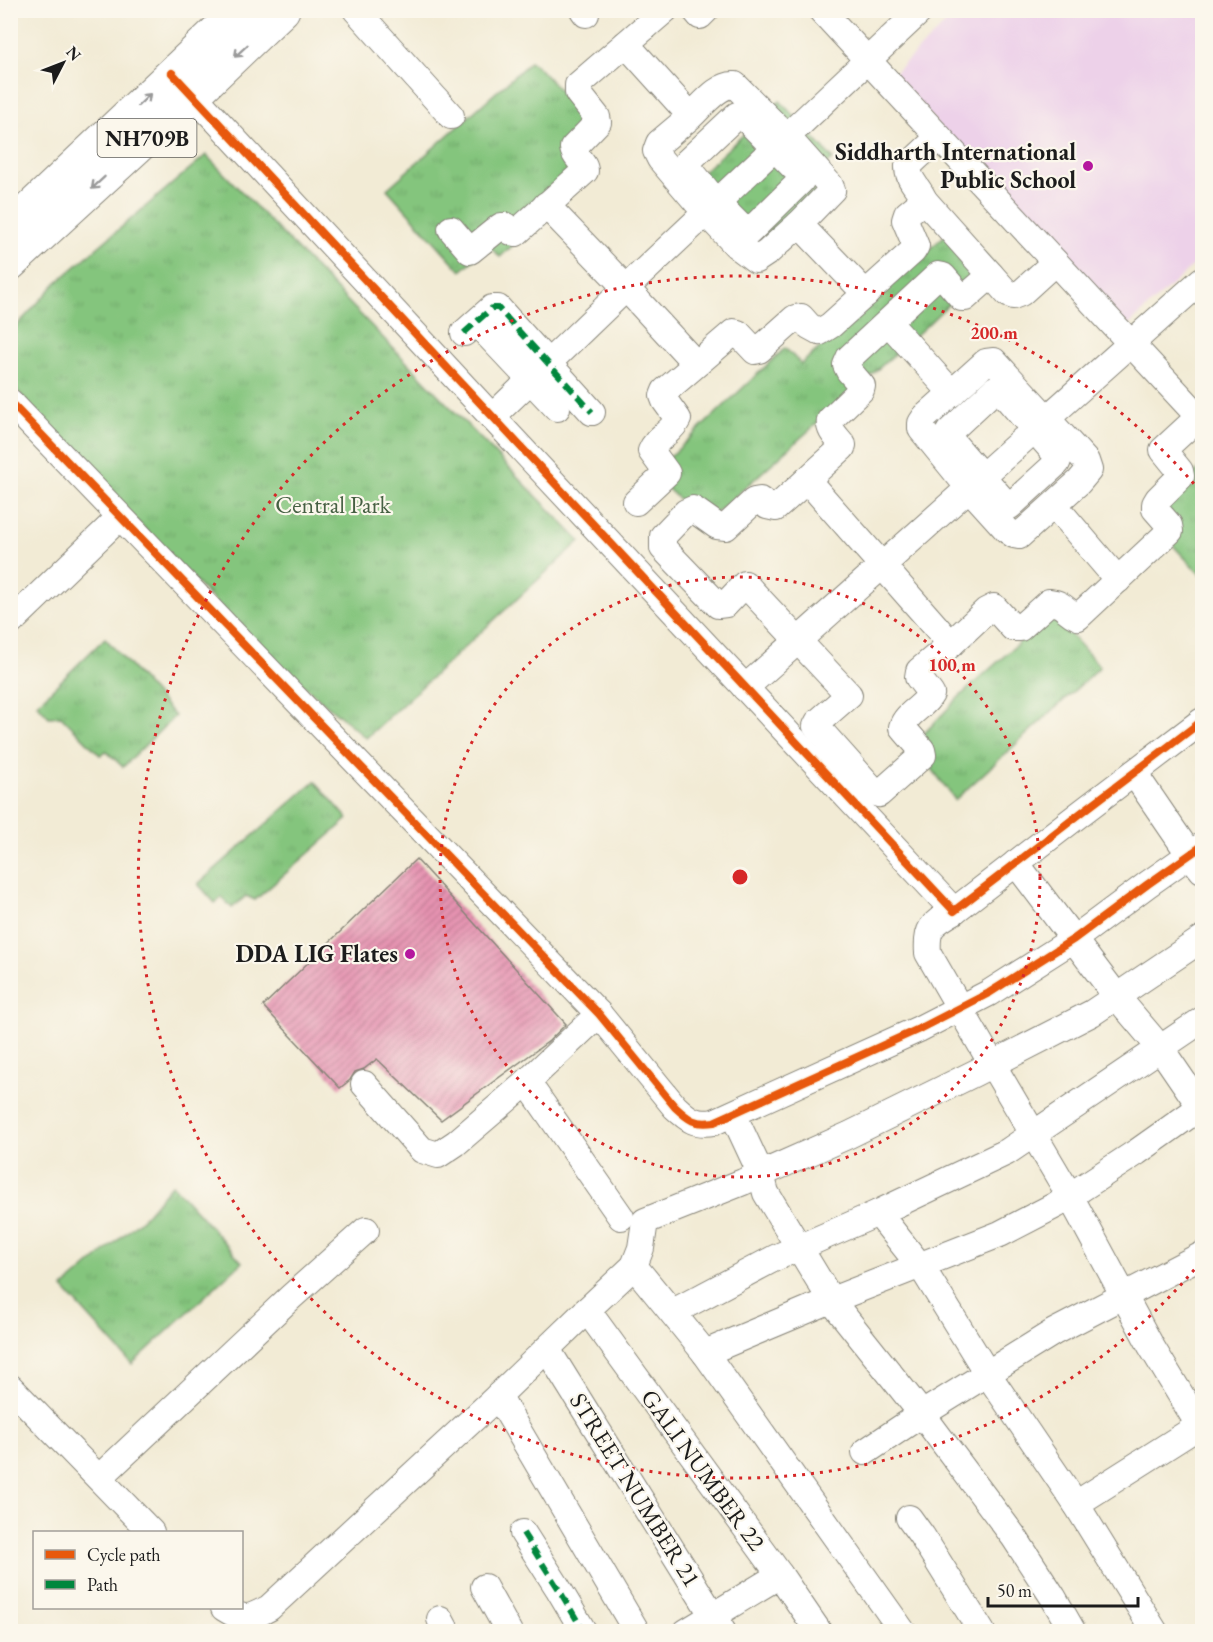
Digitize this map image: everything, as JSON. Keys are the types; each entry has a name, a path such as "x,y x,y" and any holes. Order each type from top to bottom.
{"highway":[{"name":"NH709B","path":"10,264 183,84 239,10"},
{"name":"NH709B","path":"10,227 183,84 283,10"}],"street":[{"path":"356,10 452,116"},
{"path":"451,229 470,251 501,226 506,226 511,232 516,233 585,171 585,167 573,152 573,148 598,122 597,117 578,93 578,85 665,10"},
{"path":"695,10 700,16 706,10"},
{"path":"821,10 1131,344 1202,417 1164,450 1180,471 1181,476 1155,504 1155,509 1169,525 1170,531 1078,617 1072,615 1060,603 1049,602 1020,628 1013,628 994,607 986,611 919,671 918,677 931,694 928,700 904,721 902,727 922,750 923,755 879,794 817,728 818,722 849,695 745,584 726,604 718,605 663,548 662,540 663,536 686,512 693,509 717,526 726,527 754,501 760,500 767,506 776,508 842,448 843,444 829,425 830,420 861,390 862,386 849,371 846,364 849,358 938,275 943,276 965,298 991,275"},
{"path":"492,417 921,10"},
{"path":"626,44 691,117"},
{"path":"183,84 954,911"},
{"path":"735,85 781,142 801,175 802,178 750,231 746,232 711,208 660,159 656,151 659,143 691,117 722,87 735,85"},
{"path":"738,115 742,115 781,142 832,190 799,224 756,260 736,246 711,208 689,170 687,162 738,115"},
{"path":"939,137 908,166 907,174 924,200 1008,294 1013,296 1021,293 1055,262"},
{"path":"636,502 667,473 651,451 652,446 671,430 678,419 665,401 663,396 665,391 734,332 738,333 755,351 795,318 801,317 809,326 820,332 831,325 913,251 916,246 905,220 908,214 924,200"},
{"path":"546,205 696,364"},
{"path":"799,224 866,294"},
{"path":"745,687 1203,280"},
{"path":"475,333 492,308 498,308 539,371 557,408"},
{"path":"888,322 952,393"},
{"path":"994,361 1041,425 1059,458 1059,461 1012,505 1007,505 975,482 921,429 921,423 926,417 952,393 986,362 994,361"},
{"path":"539,371 592,412"},
{"path":"996,389 1041,425 1086,461 1089,470 1079,482 1019,536 1014,535 1007,530 947,436 996,389"},
{"path":"10,402 599,1014 675,1107 688,1119 701,1124 714,1122 734,1114 909,1034 989,993 1198,857 1134,773"},
{"path":"807,480 951,644"},
{"path":"1054,505 1118,580"},
{"path":"10,623 120,517"},
{"path":"1076,1504 1202,1427 1150,1346 1070,1196 928,953 927,935 937,921 954,911 1203,722"},
{"path":"705,1353 831,1300 1000,1234 1056,1205 1202,1108 1161,1049 1117,997 1016,863"},
{"path":"226,1609 251,1624 269,1608 498,1396 634,1266 645,1221 849,1135 992,1064 1092,1013 1203,939"},
{"path":"364,1084 422,1150 438,1155 456,1143 527,1082 599,1014"},
{"path":"673,1312 775,1258 878,1213 1007,1152 1203,1020"},
{"path":"527,1082 621,1217"},
{"path":"734,1114 761,1174 766,1193 831,1300 922,1414 1014,1537 1073,1632"},
{"path":"878,1213 919,1266 987,1373 1076,1504 1155,1632"},
{"path":"99,1478 291,1297 366,1230"},
{"path":"865,1452 1054,1332 1203,1254"},
{"path":"634,1266 705,1353 903,1632"},
{"name":"GALI NUMBER 22","path":"587,1310 819,1632"},
{"name":"STREET NUMBER 21","path":"547,1349 718,1624"},
{"path":"10,1387 149,1531"},
{"path":"498,1396 637,1632"},
{"path":"909,1518 982,1632"},
{"path":"523,1533 584,1632"},
{"path":"686,1632 718,1624 780,1575"},
{"path":"484,1587 509,1632"}],"shaded area":[{"name":"Siddharth International Public School","path":"959,11 1202,11 1202,257 1121,332 893,74"}],"green space":[{"path":"530,62 537,66 594,127 563,155 585,180 500,257 489,246 461,271 387,189"},
{"path":"780,101 833,159 809,181 829,203 767,261 693,181"},
{"name":"Central Park","path":"206,155 580,541 366,738 256,645 42,422 11,382 11,332 56,283"},
{"path":"957,224 1000,272 962,291 924,328 703,525 652,474 785,348 801,364"},
{"path":"1202,466 1202,576 1147,518"},
{"path":"1050,611 1100,667 955,800 912,746 959,697 1034,629"},
{"path":"105,638 175,716 123,767 107,752 100,755 61,716 49,717 37,704"},
{"path":"315,781 348,819 255,900 246,896 232,908 222,897 215,903 198,884"},
{"path":"172,1184 242,1262 132,1364 63,1288 143,1218"}],"building":[{"name":"DDA LIG Flates","path":"416,859 566,1024 549,1041 441,1120 377,1059 364,1069 355,1072 350,1080 340,1088 263,1006"}],"marked path":[{"path":"464,333 492,308 498,308 592,412"},
{"path":"523,1533 584,1632"}],"cycle path":[{"path":"172,73 954,911 1202,721"},
{"path":"10,402 599,1014 675,1107 693,1120 702,1123 714,1122 919,1029 989,993 1074,939 1202,846"}],"place":[{"name":"Siddharth International Public School","path":"1088,166"},
{"name":"DDA LIG Flates","path":"410,954"}]}
